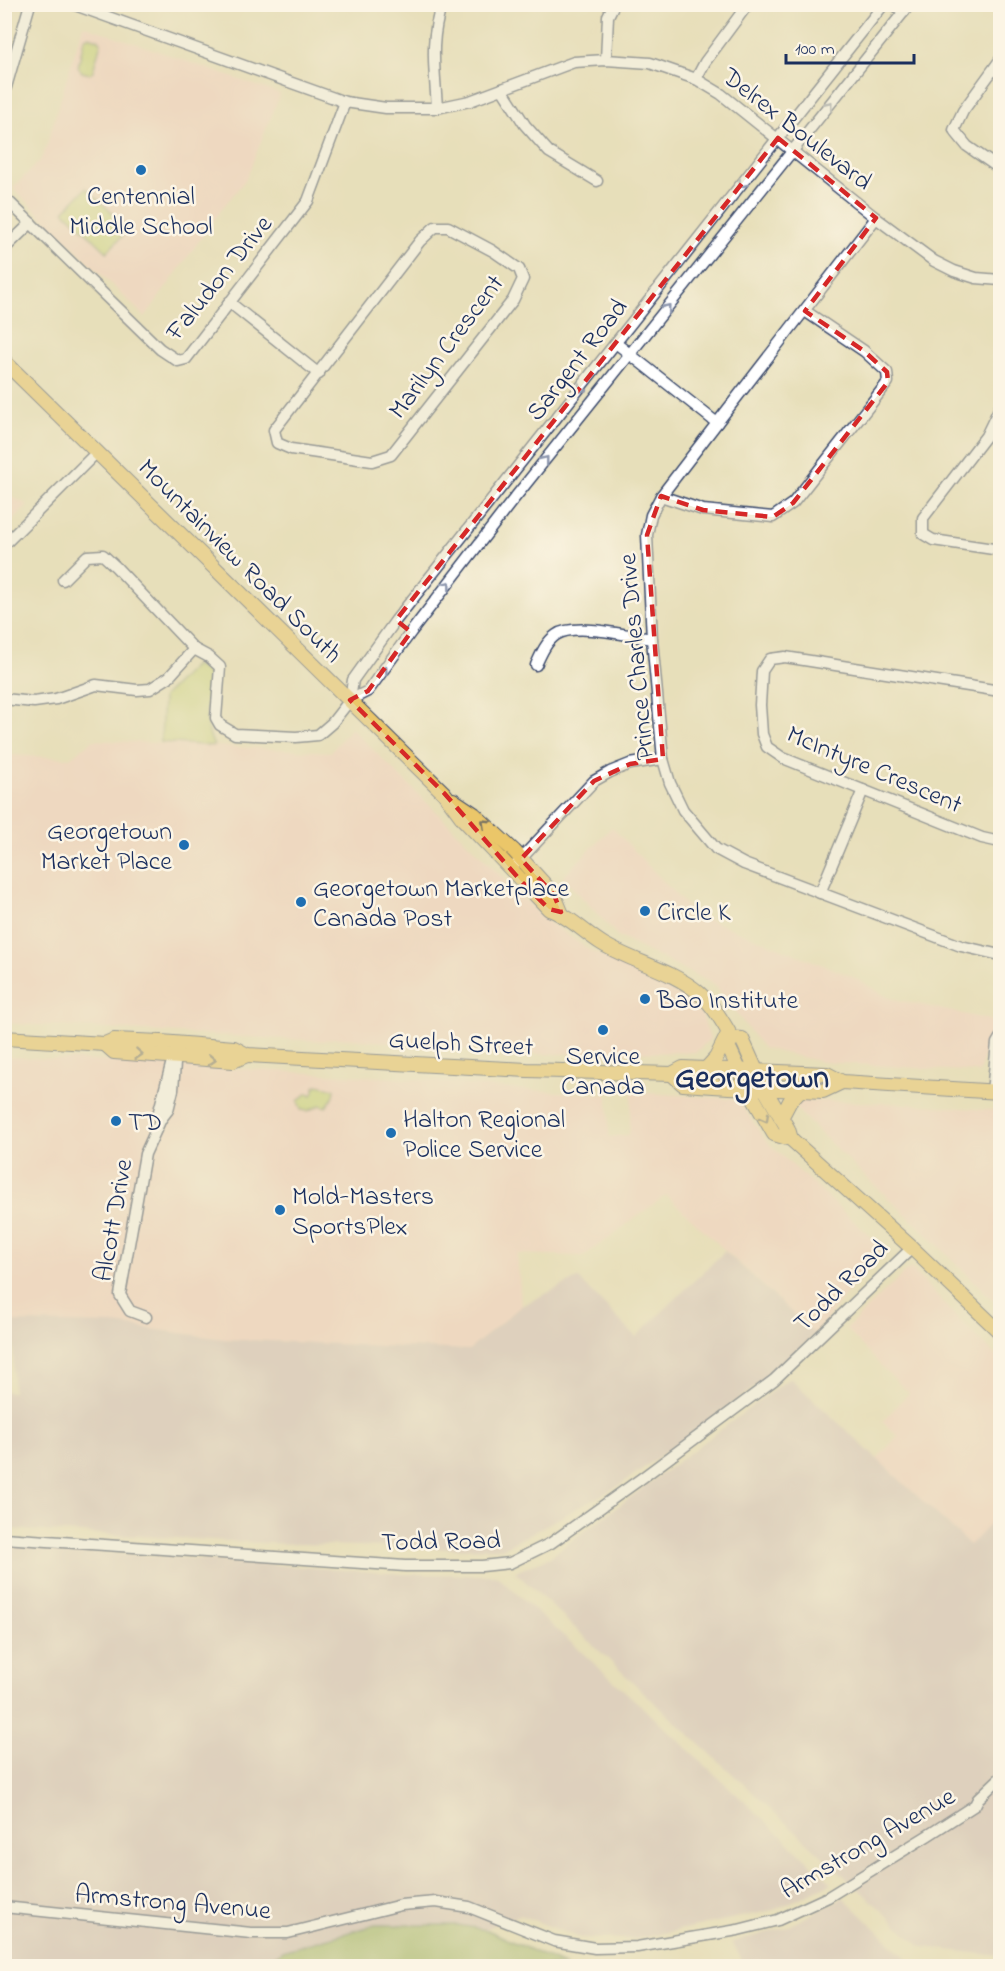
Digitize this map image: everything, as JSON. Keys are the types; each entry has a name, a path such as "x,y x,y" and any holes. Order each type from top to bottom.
{"main road":[{"name":"Mountainview Road South","path":"4,361 444,793 464,820 549,909 561,912"},
{"name":"Mountainview Road South","path":"444,793 474,814 521,859 554,895 561,912 584,932 606,946 682,981 698,993 712,1007 731,1035 742,1039 756,1071"},
{"name":"Mountainview Road South","path":"731,1035 728,1046 739,1071"},
{"path":"706,1069 731,1035"},
{"name":"Guelph Street","path":"4,1038 105,1044 114,1052 176,1051 233,1061 247,1054 527,1070 672,1074 683,1068 827,1074 842,1082 996,1092"},
{"path":"739,1071 774,1134 791,1139"},
{"path":"756,1071 791,1139 912,1248 1000,1332"},
{"name":"Guelph Street","path":"672,1074 682,1084 823,1091 842,1082"},
{"path":"781,1118 790,1101 801,1089"}],"street":[{"path":"4,94 30,4"},
{"name":"Delrex Boulevard","path":"72,4 106,10 345,102 386,108 437,108 470,101 574,62 606,60 650,63 696,79 722,94 876,218 934,261 975,278 1000,280"},
{"path":"437,108 433,46 442,4"},
{"path":"606,60 608,16 614,4"},
{"path":"696,79 705,62 748,4"},
{"name":"Sargent Road","path":"350,700 353,680 396,620 617,344 884,4"},
{"name":"Sargent Road","path":"350,700 368,692 508,505 907,8 893,4"},
{"path":"1000,60 963,111 954,130 967,146 1000,169"},
{"path":"502,89 525,125 549,152 597,181"},
{"name":"Faludon Drive","path":"4,196 160,349 178,361 186,358 308,201 345,102"},
{"name":"Prince Charles Drive","path":"876,218 661,496 651,515 647,535 652,639 663,759 670,783 683,810 716,849 744,864 820,893 962,946 1000,955"},
{"path":"4,249 31,223"},
{"name":"Marilyn Crescent","path":"435,227 448,227 494,251 519,269 523,279 513,300 391,455 372,461 291,449 277,443 274,430 319,374 420,241 435,227"},
{"path":"692,248 707,258"},
{"path":"229,302 319,374"},
{"path":"661,496 703,510 773,517 793,503 888,382 886,372 864,351 805,311"},
{"path":"617,344 717,423"},
{"path":"1000,407 986,436 923,518 923,534 933,540 1000,550"},
{"path":"4,545 97,452"},
{"path":"495,497 508,505"},
{"path":"63,580 87,556 103,555 194,649 209,657 220,667 216,718 220,725 235,734 296,737 318,735 332,723 350,700"},
{"path":"396,620 411,632"},
{"path":"536,665 546,645 556,635 566,630 586,630 652,639"},
{"path":"4,699 34,702 56,699 96,685 137,690 150,689 169,677 194,649"},
{"name":"McIntyre Crescent","path":"1000,691 785,657 770,659 762,671 760,705 762,734 767,747 783,758 982,838 1000,842"},
{"path":"511,870 594,781 630,764 663,759"},
{"path":"820,893 863,790"},
{"path":"996,1092 997,1043 1000,1038"},
{"name":"Alcott Drive","path":"146,1317 130,1311 120,1295 146,1154 161,1119 168,1110 173,1090 176,1051"},
{"name":"Todd Road","path":"4,1538 405,1566 482,1566 510,1563 551,1543 774,1380 912,1248"},
{"name":"Armstrong Avenue","path":"4,1907 252,1933 288,1933 401,1905 436,1902 469,1907 554,1941 595,1948 637,1947 738,1930 778,1920 828,1897 975,1804 1000,1778"}],"highlighted area":[{"path":"778,138 876,218 805,311 864,351 887,372 888,382 793,503 773,517 703,510 661,496 647,535 663,759 630,764 594,781 521,859 554,895 561,912 549,909 520,880 444,793 350,700 368,691 411,632 396,620"}],"shaded area":[{"name":"Centennial Middle School","path":"83,25 280,94 246,179 224,206 145,317 13,188 40,161 46,148"},
{"path":"5,494 28,505 5,529"},
{"path":"351,728 545,919 589,950 656,979 701,1012 710,1039 696,1052 537,1054 423,1047 335,1038 323,1041 5,1023 4,755 70,758 93,740 331,752"},
{"path":"612,827 694,914 851,976 889,998 995,1021 979,1072 823,1062 763,1048 714,984 619,937 563,877"},
{"path":"5,1057 429,1080 509,1089 608,1095 609,1137 629,1135 632,1092 732,1099 741,1104 766,1141 883,1248 815,1334 666,1195 584,1256 517,1254 521,1306 469,1350 224,1339 114,1324 5,1322"},
{"path":"803,1100 908,1104 1000,1111 1000,1307 796,1109"},
{"path":"725,1251 815,1334 772,1375 620,1485 504,1548 451,1549 266,1543 5,1529 4,1391 13,1392 14,1322 114,1324 224,1339 469,1350 521,1306 578,1278 636,1337"},
{"path":"912,1269 1000,1360 1000,1513 971,1546 877,1459 898,1436 882,1422 909,1393 846,1329 907,1270"},
{"path":"790,1378 970,1545 1000,1513 1000,1956 922,1947 515,1572 550,1557"},
{"path":"4,1545 402,1574 496,1575 832,1883 774,1910 636,1939 580,1938 520,1915 483,1929 458,1925 282,1951 263,1966 5,1966"},
{"path":"843,1897 915,1966 745,1966 732,1942 788,1927"}],"green space":[{"path":"89,36 98,39 101,43 93,71 90,74 82,72 78,67 84,39"},
{"path":"86,188 129,229 107,252 64,211"},
{"path":"195,665 205,671 211,680 207,721 214,746 161,742 163,697"},
{"path":"318,1085 335,1089 331,1101 326,1107 320,1105 308,1111 301,1110 298,1101 308,1093 312,1095 314,1087"},
{"path":"375,1925 458,1925 487,1930 566,1966 263,1966 282,1951"}],"place":[{"name":"Centennial Middle School","path":"141,170"},
{"name":"Georgetown Market Place","path":"184,845"},
{"name":"Georgetown Marketplace Canada Post","path":"301,902"},
{"name":"Circle K","path":"645,911"},
{"name":"Bao Institute","path":"645,999"},
{"name":"Service Canada","path":"603,1030"},
{"name":"TD","path":"116,1121"},
{"name":"Halton Regional Police Service","path":"391,1133"},
{"name":"Mold-Masters SportsPlex","path":"280,1210"}],"district":[{"name":"Georgetown","path":"752,1076"}]}
